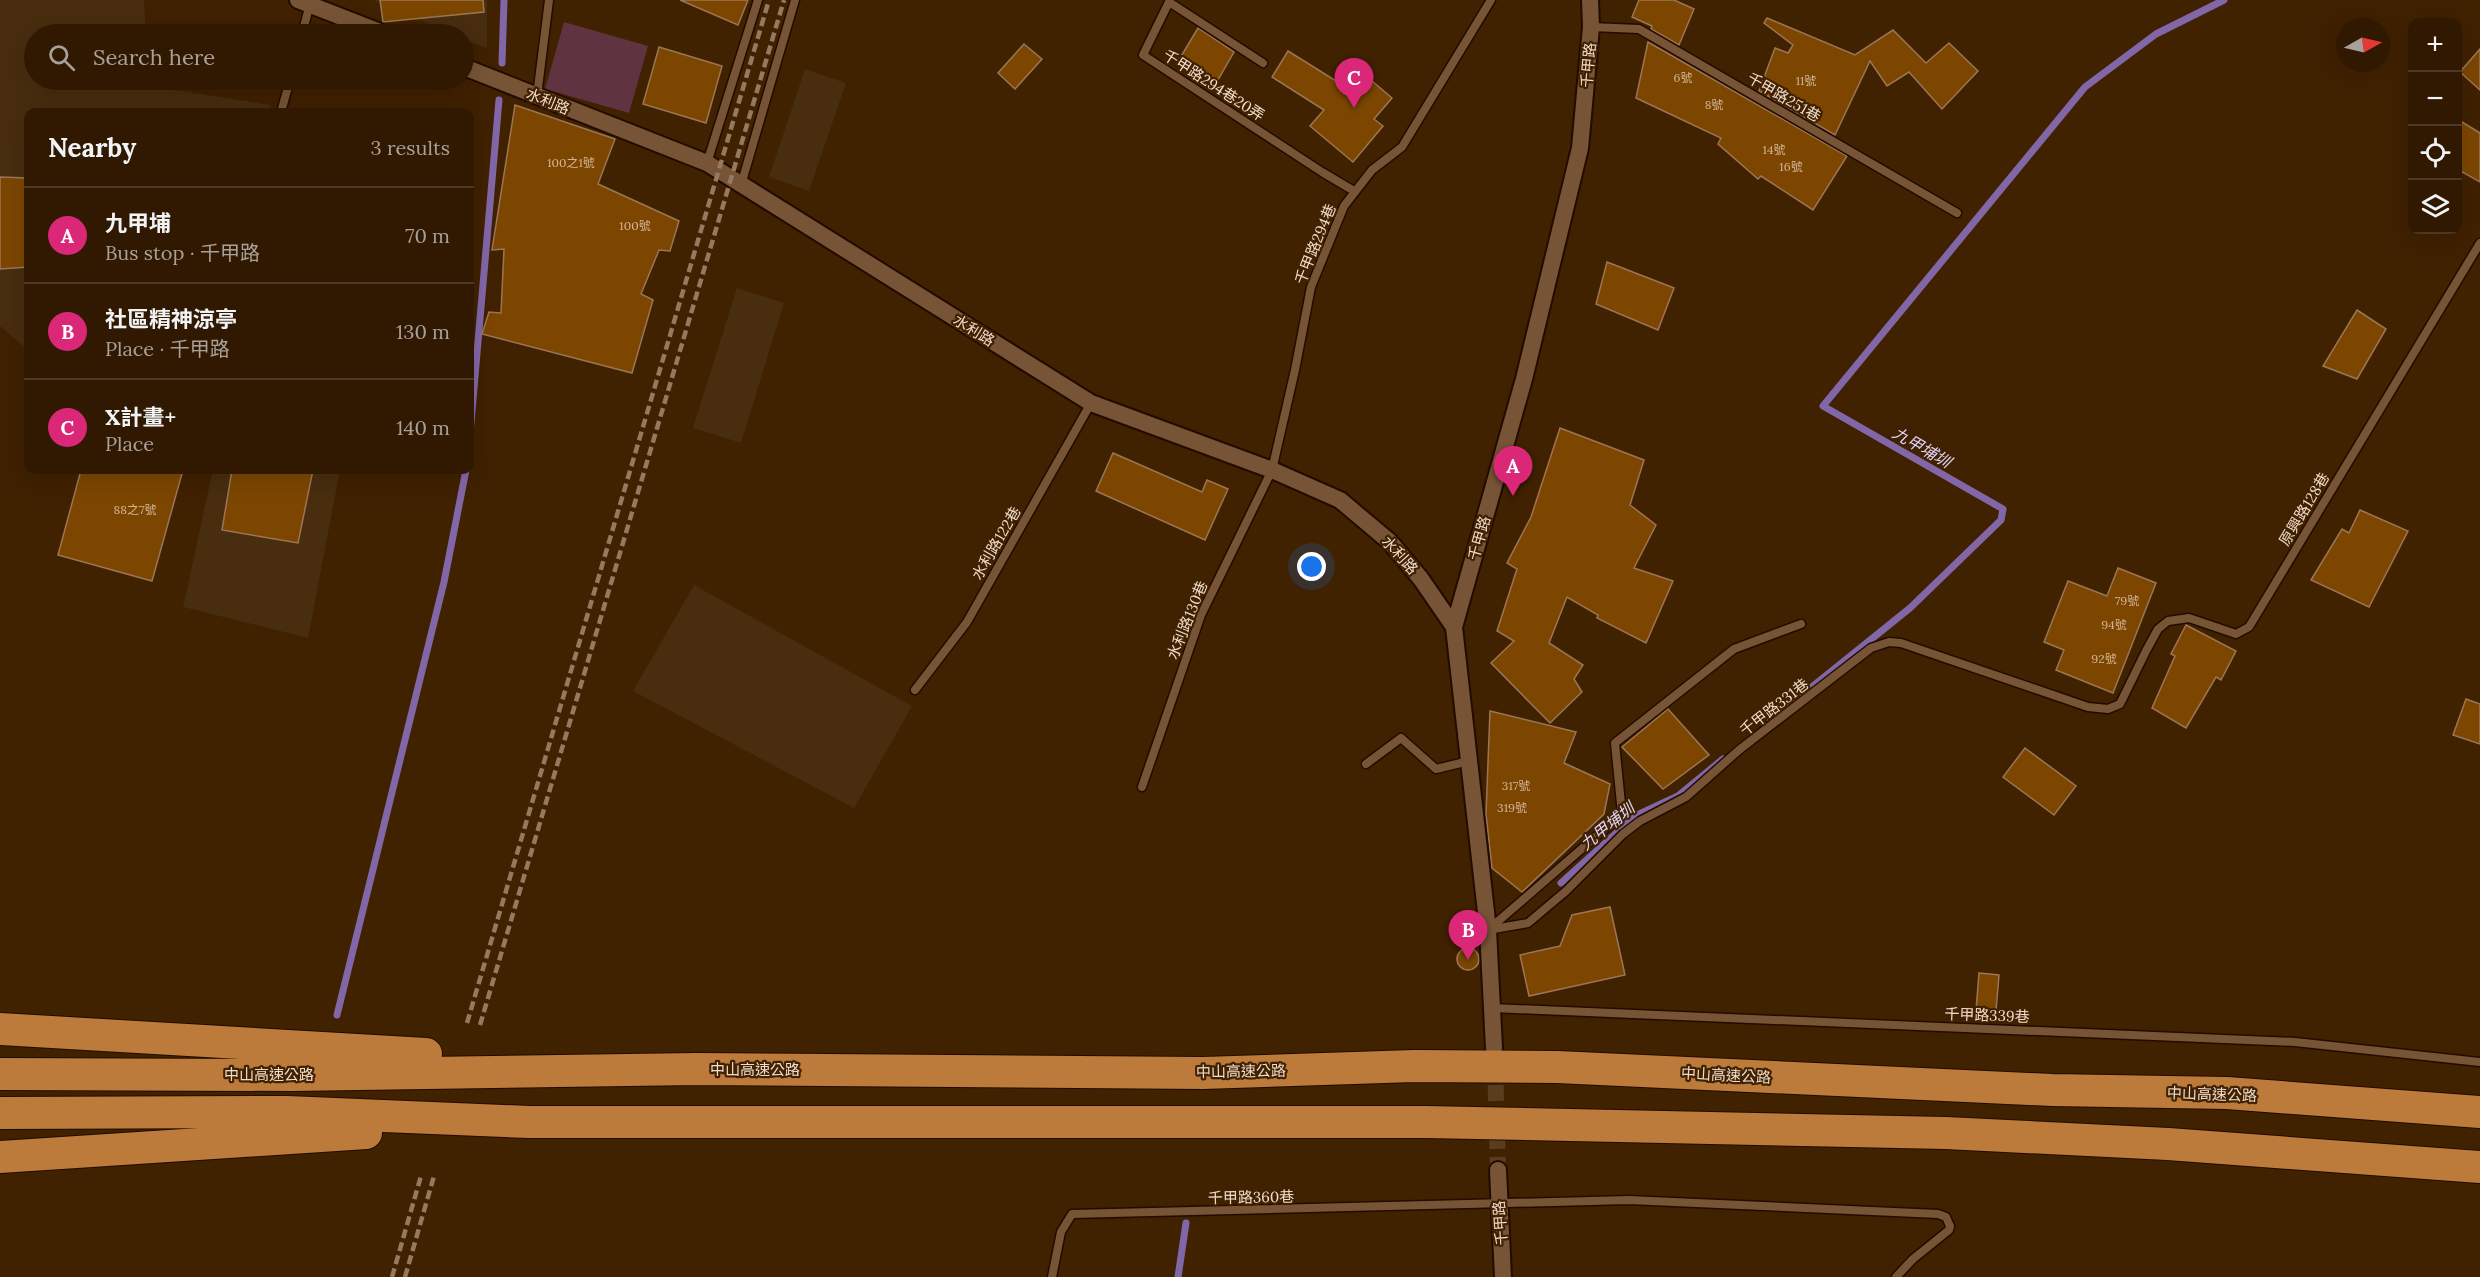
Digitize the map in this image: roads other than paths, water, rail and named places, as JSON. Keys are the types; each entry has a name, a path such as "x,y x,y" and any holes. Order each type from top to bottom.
{"highway":[{"path":"0,1029 696,1069"},
{"name":"中山高速公路","path":"0,1074 292,1075 696,1069 1203,1073 1414,1066 1557,1067 2040,1090 2227,1093 2480,1112"},
{"path":"0,1113 287,1112 529,1122 1426,1122 1934,1133 2168,1144 2480,1167"},
{"path":"0,1157 529,1122"}],"street":[{"name":"千甲路","path":"1494,1048 1488,930 1454,627 1524,379 1580,148 1591,27 1590,0"},
{"path":"304,2 360,24"},
{"name":"水利路","path":"474,71 707,163 1091,403 1272,470 1340,500 1390,542 1409,564 1454,627"},
{"name":"千甲路","path":"1498,1170 1503,1277"}],"lane":[{"path":"537,97 549,0"},
{"path":"707,163 758,0"},
{"path":"741,185 795,0"},
{"name":"千甲路294巷","path":"1272,470 1311,287 1344,206 1372,170 1402,147 1491,0"},
{"path":"303,24 304,2"},
{"name":"千甲路294巷20弄","path":"1263,63 1169,2 1143,55 1354,191"},
{"name":"千甲路251巷","path":"1591,27 1639,28 1958,213"},
{"path":"282,108 287,90"},
{"name":"原興路128巷","path":"2116,708 2158,629 2168,621 2189,618 2236,634 2249,627 2480,243"},
{"name":"水利路122巷","path":"915,690 967,621 1091,403"},
{"name":"水利路130巷","path":"1142,787 1201,615 1272,470"},
{"path":"1488,930 1622,814 1616,743 1734,649 1801,624"},
{"name":"千甲路331巷","path":"1488,930 1528,923 1566,891 1623,834 1640,821 1686,797 1739,750 1871,648 1880,644 1900,643 2088,706 2116,708"},
{"path":"1365,764 1401,738 1436,769 1469,760"},
{"name":"千甲路339巷","path":"1492,1008 2295,1042 2480,1062"},
{"path":"1498,1205 1629,1200 1938,1214 1946,1217 1950,1226 1949,1230 1914,1258 1896,1277"},
{"name":"千甲路360巷","path":"1052,1277 1061,1232 1072,1214 1498,1205"}],"waterway":[{"path":"502,63 504,0"},
{"name":"九甲埔圳","path":"1771,720 1910,608 2001,520 2003,509 1823,406 2085,87 2156,34 2224,0"},
{"path":"474,388 499,100"},
{"path":"337,1015 444,582 465,474"},
{"name":"九甲埔圳","path":"1561,883 1635,816 1678,796 1723,759"},
{"name":"九甲埔圳","path":"1178,1277 1186,1223"}],"tunnel":[{"path":"1495,1061 1498,1170"}],"railway":[{"path":"467,1023 769,0"},
{"path":"480,1025 784,0"},
{"path":"392,1277 421,1176"},
{"path":"405,1277 434,1176"}],"place":[{"name":"X計畫+","path":"1354,108"},
{"name":"九甲埔","path":"1513,496"},
{"name":"社區精神涼亭","path":"1468,960"}]}
